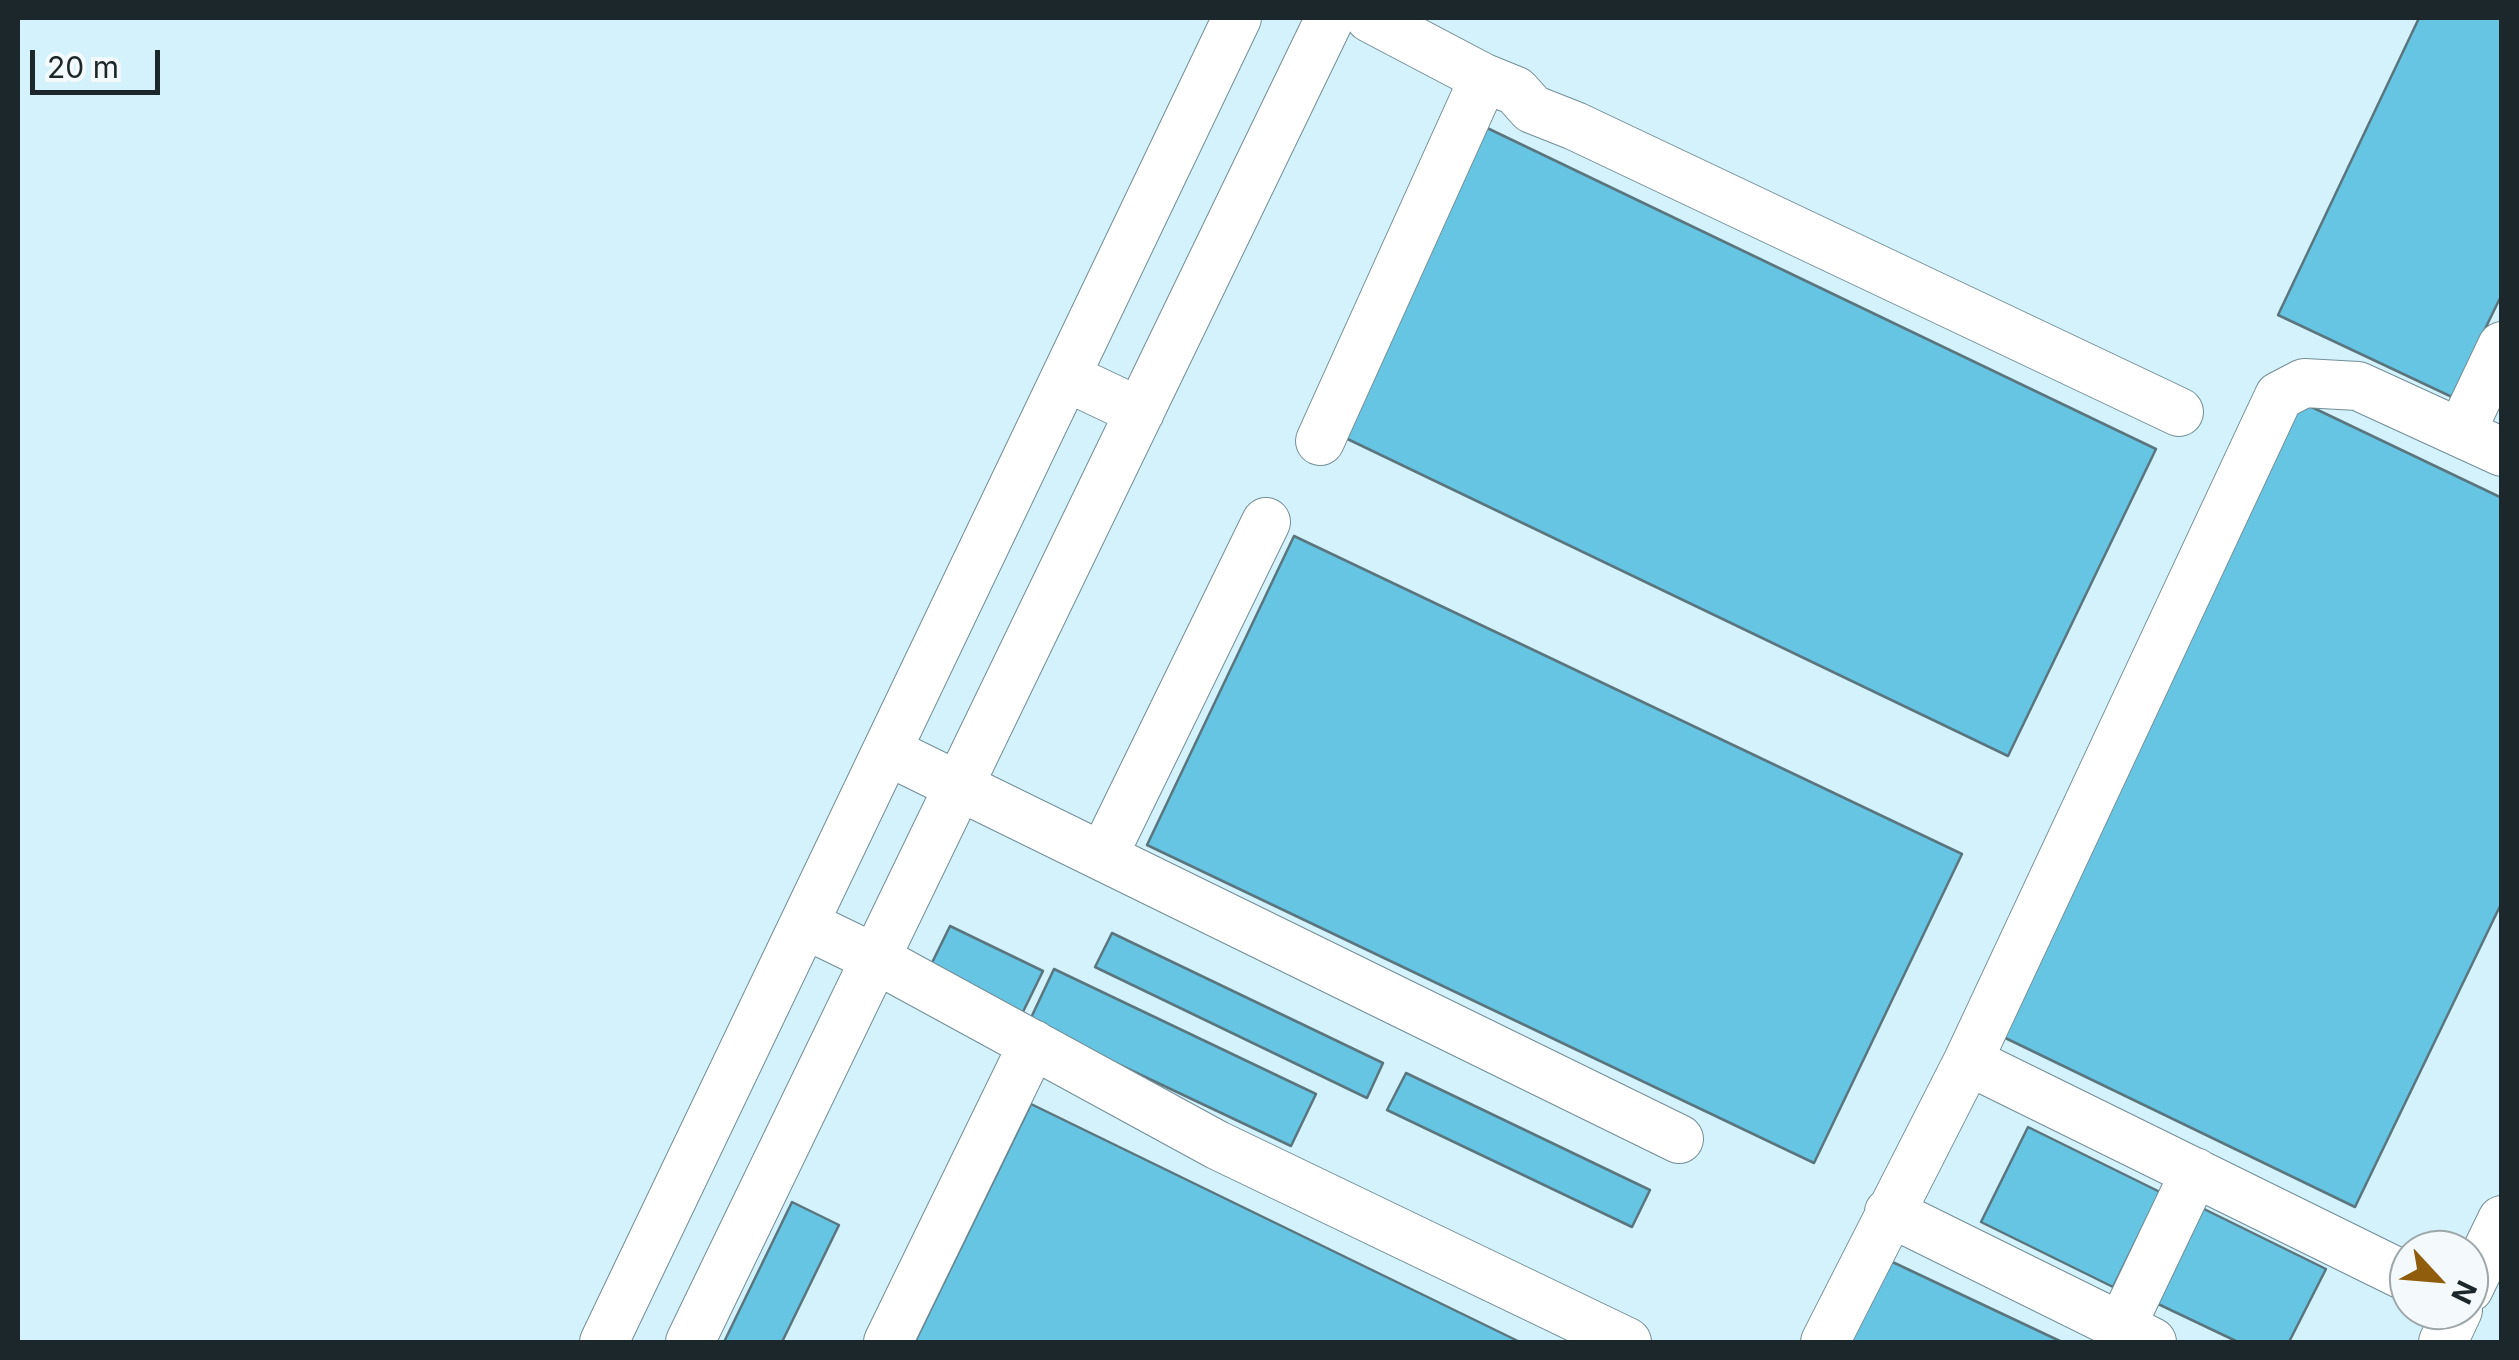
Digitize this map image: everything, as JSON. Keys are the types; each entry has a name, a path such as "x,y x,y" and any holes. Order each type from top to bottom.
{"lane":[{"path":"604,1342 1237,18"},
{"path":"690,1342 1330,18"},
{"path":"1370,18 1516,91 1532,109 1610,142 2179,412"},
{"path":"1320,441 1484,78"},
{"path":"1825,1342 1968,1060 2279,396 2304,383 2358,386 2481,442 2502,346"},
{"path":"1066,376 1140,412"},
{"path":"1104,856 1266,522"},
{"path":"887,751 1679,1139"},
{"path":"804,924 1218,1144 1627,1342"},
{"path":"888,1342 1033,1044"},
{"path":"1968,1060 2389,1268"},
{"path":"1890,1212 2136,1335 2195,1172"},
{"path":"2489,1247 2502,1220"}],"building":[{"path":"2419,18 2502,18 2502,294 2452,397 2278,315"},
{"path":"1483,126 2156,449 2008,756 1335,433"},
{"path":"2299,401 2502,498 2502,902 2355,1207 1995,1033"},
{"path":"1294,536 1962,854 1814,1163 1147,845"},
{"path":"950,926 1043,971 1019,1020 926,975"},
{"path":"1112,933 1383,1063 1367,1098 1095,967"},
{"path":"1054,969 1316,1094 1291,1146 1029,1022"},
{"path":"1406,1073 1650,1190 1632,1227 1387,1110"},
{"path":"1031,1104 1520,1342 915,1342"},
{"path":"2028,1127 2160,1192 2113,1287 1981,1222"},
{"path":"792,1202 839,1225 782,1342 724,1342"},
{"path":"2202,1208 2326,1269 2289,1342 2238,1342 2156,1303"},
{"path":"1884,1258 2062,1342 1844,1342"}]}
